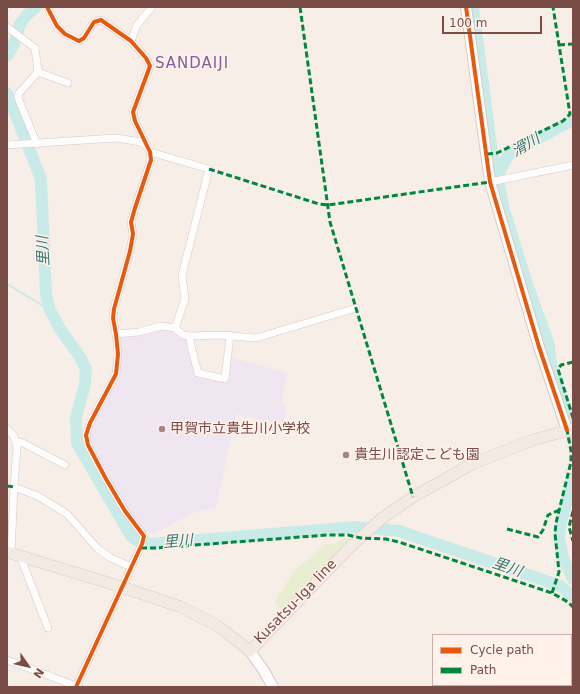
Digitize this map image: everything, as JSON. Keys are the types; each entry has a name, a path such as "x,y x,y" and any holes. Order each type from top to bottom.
{"main road":[{"name":"Kusatsu-Iga line","path":"9,553 23,556 181,606 218,626 250,651 306,591 381,519 413,497 474,463 536,439 569,430"}],"street":[{"path":"7,660 77,687 144,536 125,510 106,479 86,440 90,423 116,374 118,354 113,318 114,309 130,251 133,234 131,222 150,167 148,149 133,112 150,66 146,58 131,41 101,20 94,22 84,38 79,41 65,34 57,26 47,7"},
{"path":"131,41 137,25 152,7"},
{"path":"466,7 493,182 538,347 569,430"},
{"path":"9,28 35,48 38,72 19,93 18,98 35,144"},
{"path":"38,72 68,83"},
{"path":"7,146 116,138 141,142 148,149 209,169 184,266 182,276 184,299 175,328"},
{"path":"493,182 573,165"},
{"path":"116,334 139,332 161,326 175,328 183,334 190,336 230,335 261,337 356,308"},
{"path":"190,336 198,373 225,379 230,335"},
{"path":"7,429 17,442 18,454 9,553"},
{"path":"17,442 23,443 65,465"},
{"path":"14,487 38,496 67,514 98,549 111,558 131,567"},
{"path":"23,556 22,561 48,628"},
{"path":"250,651 273,687"},
{"path":"563,687 573,686"}],"shaded area":[{"name":"甲賀市立貴生川小学校","path":"161,329 174,332 187,339 195,369 193,375 228,381 230,357 288,373 281,403 287,407 283,425 236,414 216,508 195,512 154,534 144,532 128,510 90,444 90,438 93,423 119,375 121,338"}],"green space":[{"path":"345,538 351,538 282,609 276,605 275,601 294,571 326,544 335,544"}],"waterway":[{"name":"里川","path":"7,56 14,44 20,24 36,7"},
{"path":"473,7 492,153 497,175"},
{"name":"里川","path":"7,93 41,179 46,295 50,310 60,329 80,357 86,369 85,384 76,417 77,443 131,536 136,540 151,544 356,527 399,531 560,586 573,596"},
{"name":"滑川","path":"573,120 509,154 497,175 504,210 527,284 549,345 551,364 573,439"},
{"path":"7,284 50,310"},
{"name":"滑川","path":"573,477 561,523 559,537 563,558 573,579"}],"marked path":[{"path":"300,7 330,222 413,497"},
{"path":"487,154 497,153 563,121 570,114 553,7"},
{"path":"559,45 573,44"},
{"path":"209,169 319,204 328,205 490,182"},
{"path":"573,362 561,365 558,369 573,418"},
{"path":"552,593 559,572 555,533 556,523 571,462 571,451 567,430"},
{"path":"7,486 14,487"},
{"path":"507,529 538,537 543,530 548,515 559,510"},
{"path":"573,511 569,527 573,541"},
{"path":"141,548 327,535 348,535 361,538 386,539 552,593 568,602 573,607"}],"cycle path":[{"path":"47,7 57,26 65,34 79,41 84,38 94,22 101,20 131,41 146,58 150,66 133,112 135,121 150,152 151,160 131,222 133,234 130,251 114,309 113,318 118,354 116,374 90,423 86,435 88,445 106,479 125,511 144,536 142,544 76,687"},
{"path":"466,7 490,182 539,347 567,430"}],"place":[{"name":"甲賀市立貴生川小学校","path":"162,429"},
{"name":"貴生川認定こども園","path":"346,455"}],"district":[{"name":"SANDAIJI","path":"192,64"}]}
